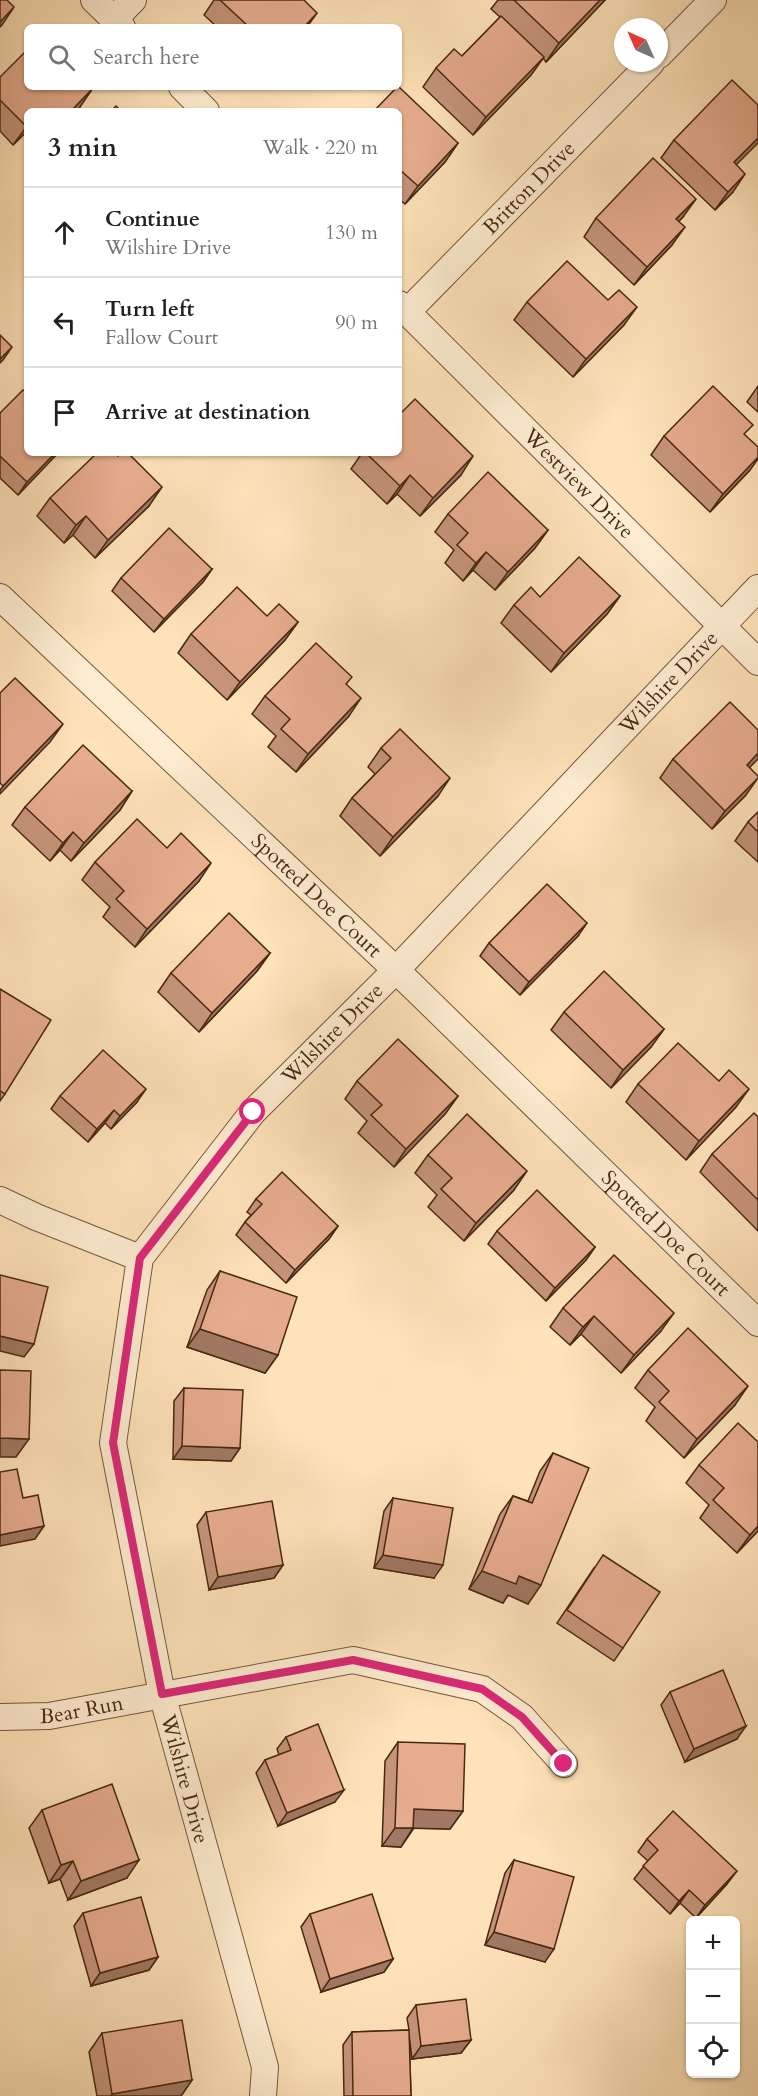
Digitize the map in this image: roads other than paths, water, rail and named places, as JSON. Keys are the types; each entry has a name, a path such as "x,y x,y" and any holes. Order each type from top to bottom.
{"street":[{"path":"94,0 118,23 133,0"},
{"path":"668,46 713,0"},
{"name":"Britton Drive","path":"403,308 642,72"},
{"path":"185,90 203,108"},
{"name":"Westview Drive","path":"403,308 758,662"},
{"name":"Wilshire Drive","path":"263,2096 265,2067 162,1694 113,1443 140,1258 253,1112 396,970 758,588"},
{"name":"Spotted Doe Court","path":"0,597 396,970 758,1323"},
{"path":"0,1200 36,1217 140,1258"},
{"name":"Bear Run","path":"0,1717 49,1716 353,1660 482,1689 522,1717 564,1764"}]}
